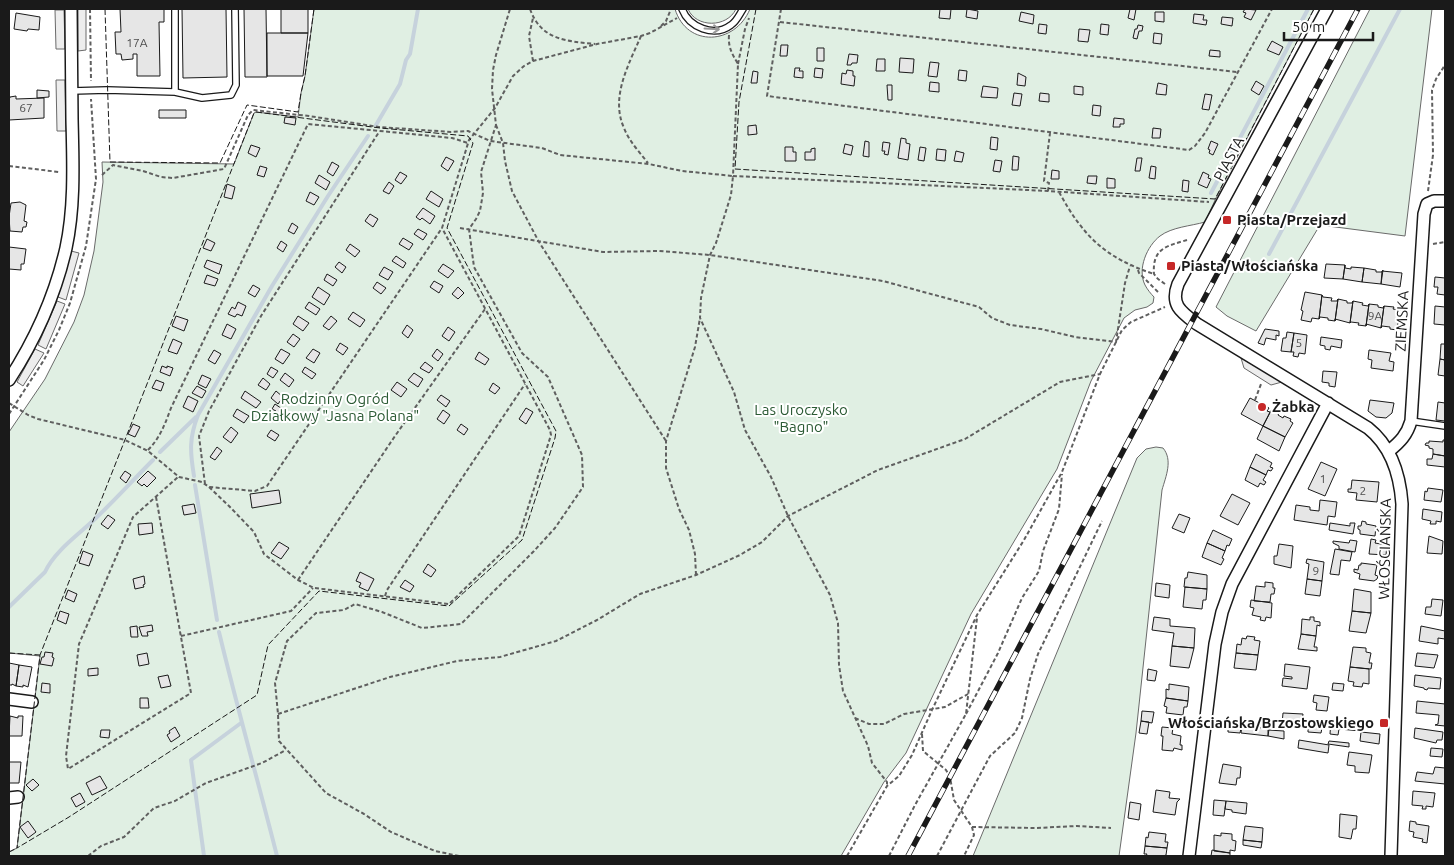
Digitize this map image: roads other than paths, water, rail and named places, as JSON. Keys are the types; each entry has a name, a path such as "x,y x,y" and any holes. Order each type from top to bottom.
{"street":[{"path":"9,380 27,350 52,297 66,248 73,176 71,9"},
{"name":"PIASTA","path":"1192,321 1184,316 1176,303 1175,290 1327,9"},
{"name":"ZIEMSKA","path":"1388,451 1400,442 1408,431 1411,421 1424,214 1427,204 1434,201 1445,201"},
{"name":"WŁOŚCIAŃSKA","path":"1192,321 1328,402 1376,434 1398,470 1402,504 1391,856"},
{"path":"1189,856 1215,644 1222,612 1232,584 1328,402"},
{"path":"9,700 32,702"}],"lane":[{"path":"175,9 175,92"},
{"path":"72,92 107,90 175,92 202,98 231,95 236,85 235,9"},
{"path":"682,9 689,22 698,28 709,30 722,30 731,25 737,19 742,9"},
{"path":"1411,421 1445,426"}],"waterway":[{"path":"376,125 400,84 406,60 410,54 418,9"},
{"path":"1211,193 1308,9"},
{"path":"1269,254 1400,9"},
{"path":"194,476 191,445 198,415 272,286 368,136"},
{"path":"160,452 196,417"},
{"path":"9,607 45,572 55,556 153,460"},
{"path":"195,485 217,620"},
{"path":"219,632 277,856"},
{"path":"204,856 191,760 241,723"}],"railway":[{"path":"908,856 1358,9"}],"place":[{"name":"Piasta/Przejazd","path":"1227,220"},
{"name":"Piasta/Włościańska","path":"1171,266"},
{"name":"Żabka","path":"1262,407"},
{"name":"Włościańska/Brzostowskiego","path":"1384,723"}],"park label":[{"name":"Rodzinny Ogród Działkowy \"Jasna Polana\"","path":"335,408"},
{"name":"Las Uroczysko \"Bagno\"","path":"801,418"}]}
